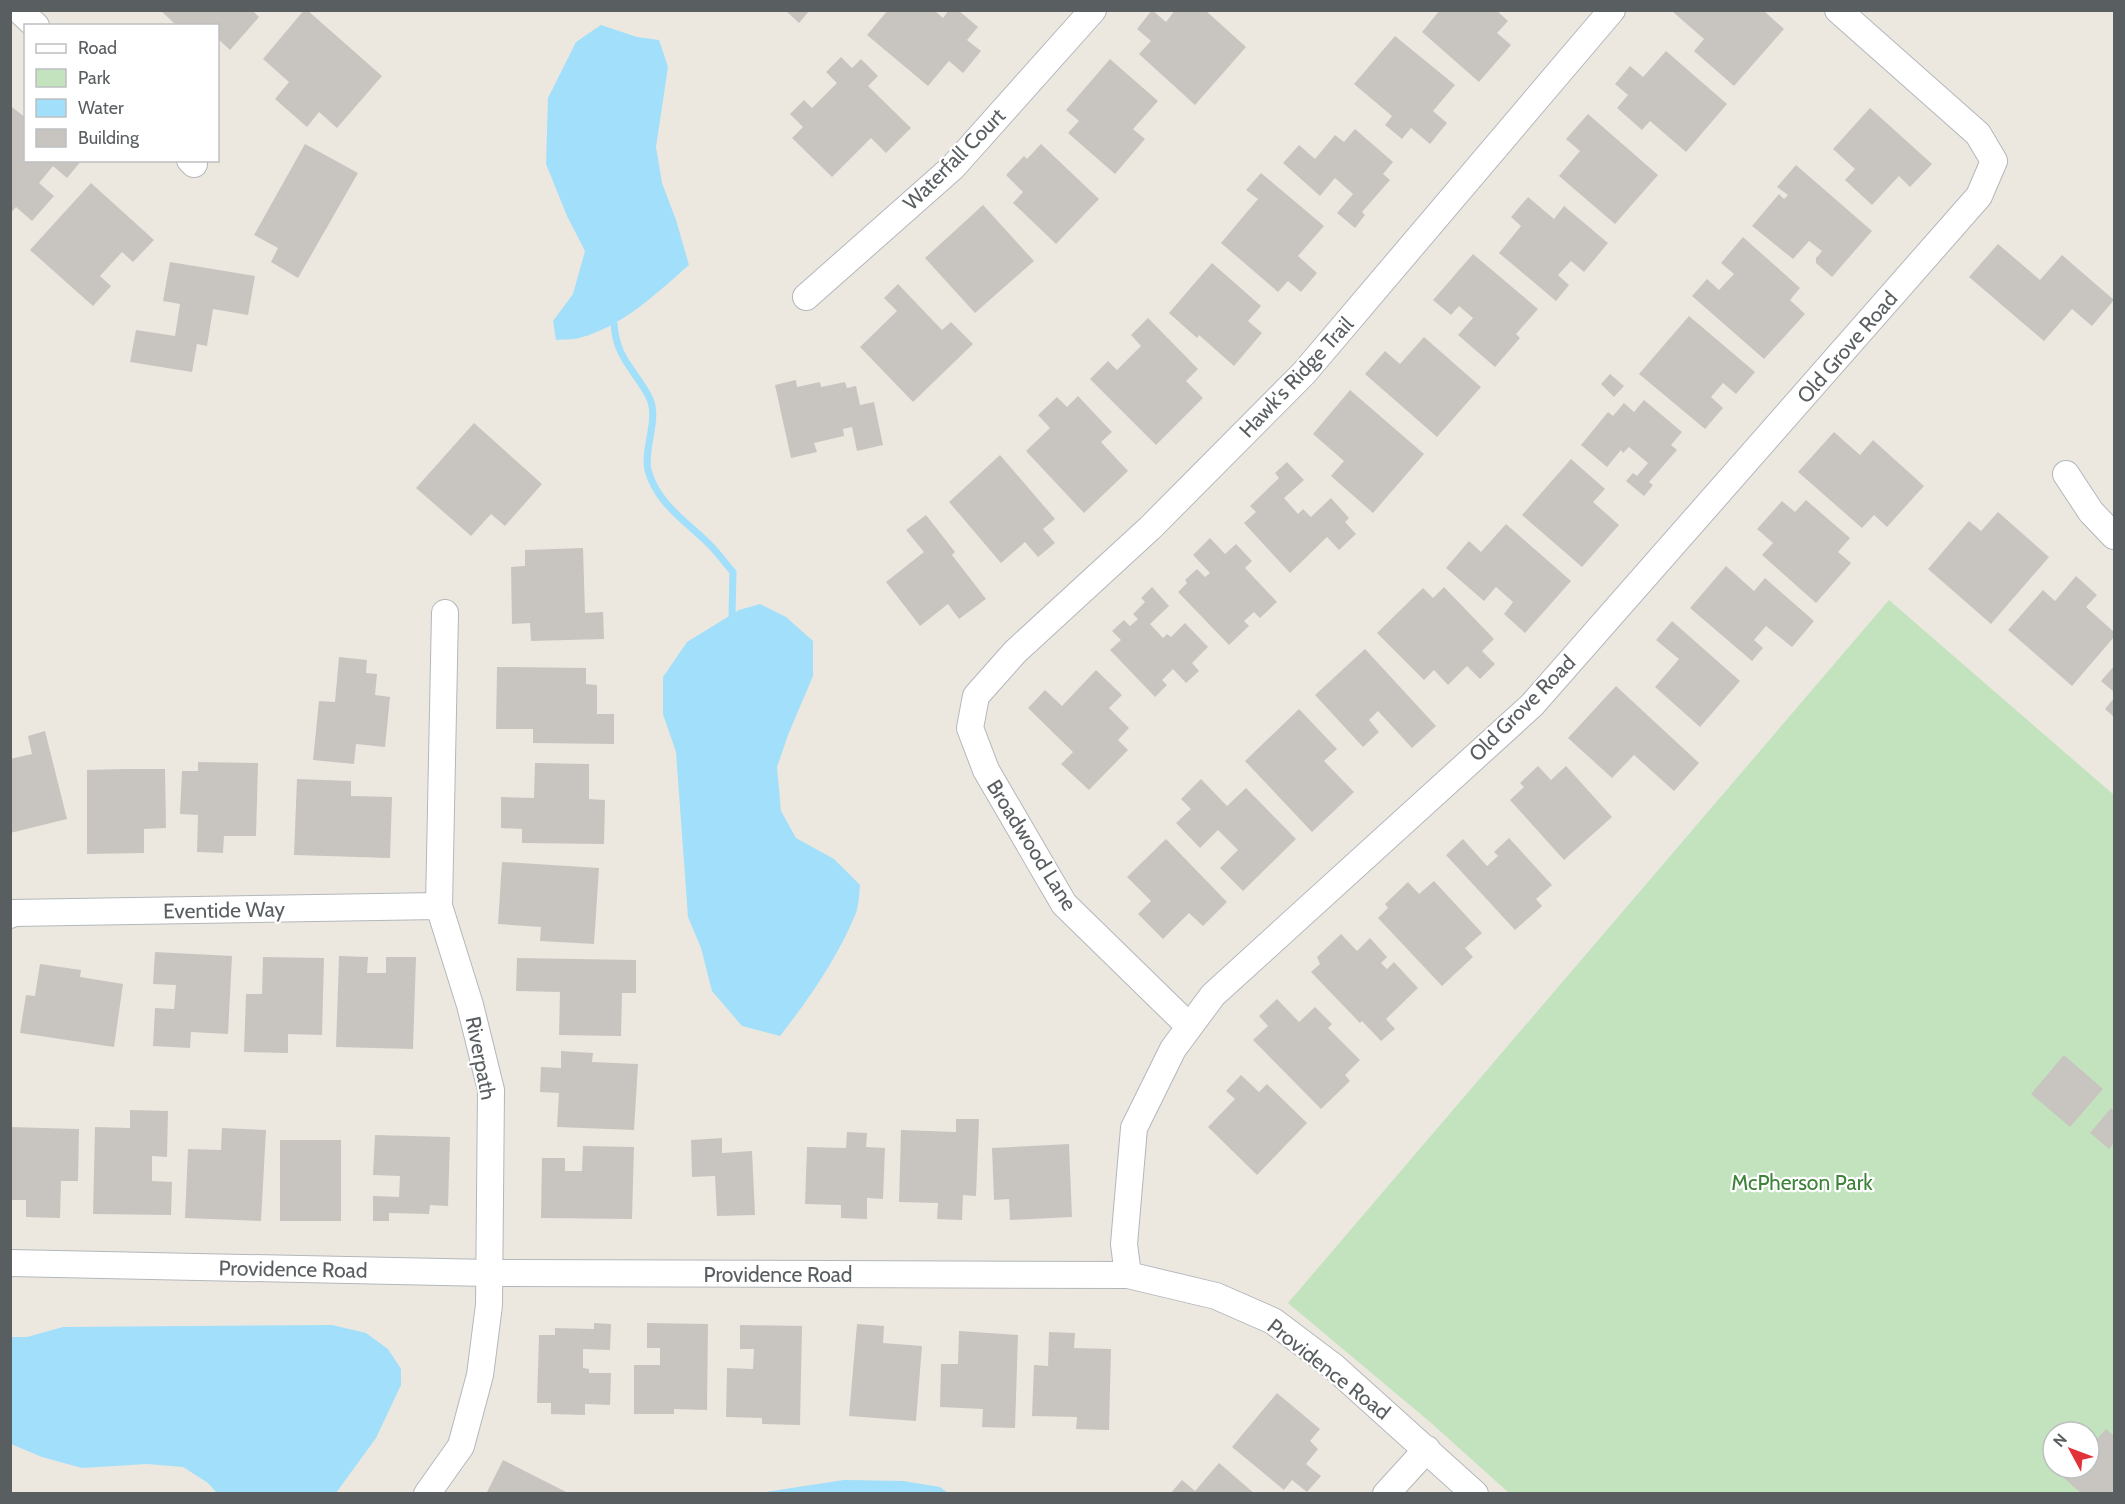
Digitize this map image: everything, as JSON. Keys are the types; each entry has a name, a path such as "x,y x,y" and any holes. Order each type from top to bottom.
{"street":[{"path":"19,10 34,24"},
{"name":"Waterfall Court","path":"806,297 953,167 1092,10"},
{"name":"Hawk's Ridge Trail","path":"970,728 976,696 1015,652 1150,528 1304,373 1612,10"},
{"name":"Old Grove Road","path":"1128,1275 1125,1244 1134,1128 1173,1049 1213,994 1532,705 1979,196 1994,161 1978,134 1838,10"},
{"path":"2066,474 2091,512 2115,536"},
{"name":"Riverpath","path":"427,1494 461,1446 480,1375 489,1305 491,1090 470,1005 439,906 445,613"},
{"name":"Broadwood Lane","path":"970,728 986,770 1064,904 1189,1026"},
{"name":"Eventide Way","path":"10,915 12,913 439,906"},
{"name":"Providence Road","path":"10,1263 489,1273 1128,1275 1216,1296 1273,1321 1334,1367 1475,1494"},
{"path":"1386,1494 1427,1449"}],"green space":[{"name":"McPherson Park","path":"1889,600 2114,795 2114,1493 1509,1493 1430,1422 1288,1303"}],"water":[{"path":"601,25 637,37 659,40 668,67 656,147 662,183 689,265 638,308 610,326 579,338 556,340 553,321 573,294 585,251 567,216 546,164 548,98 576,42"},
{"path":"760,604 786,617 813,641 813,676 777,767 781,811 796,838 834,859 860,885 856,913 841,946 812,992 780,1036 742,1026 712,991 701,948 688,917 676,752 663,714 663,677 687,642 739,610"},
{"path":"332,1325 366,1333 388,1349 401,1369 401,1385 376,1438 336,1493 217,1493 208,1483 183,1467 147,1464 82,1468 42,1457 11,1444 11,1337 27,1337 63,1327"},
{"path":"844,1480 903,1481 940,1487 948,1493 758,1493"}],"building":[{"path":"160,10 252,10 259,17 230,50 219,40 219,24 175,24"},
{"path":"304,10 307,10 382,76 337,128 319,112 307,127 275,99 289,82 263,59"},
{"path":"785,10 810,10 799,23"},
{"path":"888,10 934,10 943,18 949,10 958,10 978,27 967,40 981,51 963,73 949,61 928,86 867,35"},
{"path":"1152,10 1166,22 1175,10 1205,10 1246,47 1195,105 1139,54 1151,41 1137,29"},
{"path":"1440,10 1496,10 1508,21 1497,33 1511,45 1479,82 1422,32"},
{"path":"1675,10 1763,10 1784,29 1734,86 1694,51 1704,39 1673,12"},
{"path":"1395,36 1455,85 1433,111 1447,123 1430,144 1411,128 1402,139 1385,125 1392,116 1354,84"},
{"path":"1666,51 1727,104 1686,152 1650,121 1642,130 1617,108 1628,95 1615,84 1630,66 1643,77"},
{"path":"841,57 852,68 861,59 878,76 868,86 911,128 886,153 871,138 832,177 792,138 803,127 790,114 804,100 812,108 837,83 826,72"},
{"path":"1110,59 1158,101 1133,129 1145,139 1115,174 1068,133 1079,121 1066,110"},
{"path":"12,107 24,116 24,162 80,162 67,178 53,166 39,183 54,196 32,221 16,207 10,214 10,110"},
{"path":"1870,108 1932,164 1910,187 1899,176 1872,205 1845,180 1855,169 1833,149"},
{"path":"1588,114 1658,175 1615,224 1559,176 1580,151 1566,139"},
{"path":"1355,129 1393,162 1383,174 1390,180 1362,212 1365,215 1355,228 1337,213 1353,194 1335,178 1320,196 1283,163 1299,145 1315,159 1335,135 1344,142"},
{"path":"305,144 358,173 298,278 271,262 278,248 254,235"},
{"path":"1041,144 1099,199 1056,244 1013,203 1023,192 1006,175 1024,156 1027,159"},
{"path":"1796,165 1872,231 1832,277 1816,263 1816,258 1822,251 1809,241 1793,259 1752,226 1779,194 1784,199 1788,195 1777,187"},
{"path":"1261,173 1324,226 1298,256 1317,273 1301,292 1288,281 1278,292 1221,243 1258,199 1246,190"},
{"path":"91,183 154,240 133,262 122,252 100,276 111,286 93,306 30,250"},
{"path":"1528,197 1554,219 1564,206 1608,243 1584,272 1571,261 1558,275 1569,285 1556,301 1499,253 1521,226 1511,217"},
{"path":"983,205 1034,261 975,313 925,258"},
{"path":"1743,237 1800,288 1790,300 1805,314 1764,359 1692,296 1707,279 1719,290 1734,274 1721,263"},
{"path":"1998,244 2040,280 2062,255 2114,300 2092,326 2072,309 2044,341 1969,277"},
{"path":"1473,254 1538,309 1516,334 1520,338 1495,367 1458,335 1473,318 1459,306 1451,315 1433,300"},
{"path":"170,262 255,276 248,315 213,309 207,346 197,344 192,372 130,362 136,330 175,336 180,304 163,301"},
{"path":"1212,263 1261,306 1248,321 1262,333 1234,366 1199,335 1197,338 1169,313"},
{"path":"898,284 942,330 951,322 973,344 913,402 860,347 897,311 884,298"},
{"path":"1689,316 1755,372 1736,394 1723,383 1711,397 1723,408 1705,429 1639,374"},
{"path":"1148,318 1198,369 1186,381 1203,398 1156,445 1090,379 1108,361 1117,370 1141,346 1131,335"},
{"path":"1424,337 1481,387 1437,437 1365,374 1385,351 1400,364"},
{"path":"1610,374 1624,386 1614,397 1601,384"},
{"path":"796,380 797,387 820,382 821,387 845,382 847,388 856,386 860,405 874,402 883,445 857,451 852,427 843,429 844,436 814,443 817,452 791,458 775,385"},
{"path":"1350,390 1424,454 1373,513 1331,476 1344,461 1313,434"},
{"path":"1078,396 1112,432 1101,442 1128,471 1084,513 1026,451 1050,428 1038,415 1057,397 1067,407"},
{"path":"1644,400 1682,432 1671,445 1677,450 1649,482 1653,485 1644,496 1626,481 1633,473 1637,476 1648,463 1629,447 1623,453 1621,450 1607,467 1581,445 1608,412 1613,416 1624,403 1634,412"},
{"path":"474,423 542,484 505,526 491,514 471,536 416,488"},
{"path":"1834,432 1860,455 1873,440 1924,486 1887,527 1874,515 1862,528 1798,472"},
{"path":"1000,455 1055,519 1043,529 1055,543 1038,557 1025,542 1001,563 949,502"},
{"path":"1571,459 1605,489 1593,502 1619,525 1582,567 1522,515"},
{"path":"1287,462 1304,480 1284,498 1298,514 1303,509 1311,517 1331,498 1349,518 1345,522 1356,534 1339,550 1327,537 1290,573 1244,523 1256,512 1250,506 1279,478 1275,473"},
{"path":"1806,500 1850,538 1838,552 1851,563 1816,603 1762,555 1773,543 1757,529 1782,501 1795,512"},
{"path":"1998,512 2049,557 1991,624 1928,569 1969,521 1981,531"},
{"path":"926,515 955,552 952,555 986,599 959,619 948,604 920,626 886,582 924,552 906,530"},
{"path":"1506,524 1571,581 1525,633 1504,614 1513,602 1496,587 1484,601 1446,568 1469,541 1481,552"},
{"path":"1210,538 1225,554 1236,544 1252,561 1245,568 1277,602 1260,618 1254,612 1244,621 1249,626 1229,645 1178,592 1187,583 1185,580 1197,569 1205,577 1210,573 1193,555"},
{"path":"583,548 585,613 603,612 604,639 531,641 530,623 512,624 511,567 525,566 525,550"},
{"path":"1726,566 1754,591 1765,578 1814,621 1792,647 1766,626 1754,640 1763,648 1752,661 1690,608"},
{"path":"2076,576 2097,595 2086,607 2114,632 2114,637 2072,686 2008,630 2043,590 2055,601"},
{"path":"1152,587 1169,606 1150,624 1163,638 1167,634 1171,637 1185,623 1208,647 1192,663 1199,671 1186,683 1173,669 1162,680 1167,685 1155,697 1110,650 1121,640 1112,631 1124,620 1130,626 1138,619 1133,614 1145,602 1141,598"},
{"path":"1444,587 1494,639 1482,651 1495,664 1480,679 1467,666 1448,685 1434,670 1424,680 1377,633 1423,588 1433,598"},
{"path":"1672,621 1740,681 1700,727 1655,687 1679,659 1656,640"},
{"path":"1365,649 1436,726 1412,748 1378,711 1369,720 1379,732 1363,747 1315,695"},
{"path":"339,657 367,660 366,673 377,674 375,695 390,697 385,747 356,744 354,764 313,760 319,701 335,702"},
{"path":"2114,666 2114,692 2101,681"},
{"path":"497,667 586,668 586,684 597,685 597,714 614,714 614,744 533,743 533,729 496,729"},
{"path":"1096,670 1122,695 1109,708 1129,728 1118,740 1128,750 1089,790 1061,764 1073,752 1028,708 1045,690 1062,706"},
{"path":"1616,686 1699,763 1674,791 1634,755 1612,778 1568,738"},
{"path":"2114,698 2114,717 2105,709"},
{"path":"1299,709 1337,749 1324,761 1354,792 1312,832 1245,761"},
{"path":"45,731 67,819 10,833 10,759 32,754 28,736"},
{"path":"198,762 258,763 256,836 224,836 223,853 197,852 198,815 180,814 182,771 198,771"},
{"path":"535,763 589,764 589,799 605,800 604,844 522,843 522,829 501,828 501,797 534,798"},
{"path":"1538,766 1551,780 1566,766 1612,817 1564,860 1510,800 1524,787 1520,783"},
{"path":"165,769 166,828 144,829 144,853 87,854 87,770"},
{"path":"297,779 351,781 351,796 392,797 390,858 294,855"},
{"path":"1201,779 1227,806 1246,788 1296,839 1243,891 1220,868 1238,850 1218,830 1200,848 1176,823 1191,809 1181,799"},
{"path":"1509,838 1552,885 1536,899 1542,906 1515,930 1446,855 1463,839 1487,866 1498,856 1494,852"},
{"path":"1166,839 1227,902 1203,926 1189,913 1163,939 1138,914 1151,901 1127,877"},
{"path":"502,862 599,868 594,944 540,941 541,927 498,924"},
{"path":"1434,881 1482,933 1465,948 1473,957 1442,986 1378,918 1388,908 1385,904 1408,882 1419,894"},
{"path":"1341,934 1357,951 1370,938 1387,957 1381,963 1387,969 1394,962 1418,988 1386,1019 1395,1029 1381,1041 1362,1021 1360,1023 1311,972 1320,964 1317,957"},
{"path":"155,952 232,956 228,1034 191,1032 190,1048 153,1046 155,1008 174,1009 176,985 153,984"},
{"path":"339,956 368,957 367,973 386,973 386,957 416,957 413,1049 336,1047"},
{"path":"263,957 324,958 322,1035 288,1034 288,1053 244,1052 246,994 262,994"},
{"path":"517,958 636,960 636,993 622,993 621,1036 559,1035 560,992 516,991"},
{"path":"40,964 81,970 80,977 123,984 114,1047 20,1033 26,995 35,996"},
{"path":"1277,999 1299,1022 1315,1007 1332,1024 1328,1028 1360,1060 1345,1075 1350,1081 1321,1109 1253,1040 1268,1026 1259,1016"},
{"path":"561,1051 593,1053 592,1062 638,1064 634,1130 557,1127 559,1093 540,1092 541,1067 561,1068"},
{"path":"2064,1055 2103,1089 2070,1127 2031,1094"},
{"path":"1241,1075 1259,1092 1267,1084 1307,1123 1257,1175 1208,1127 1235,1099 1226,1091"},
{"path":"2111,1108 2114,1111 2114,1143 2109,1149 2090,1133"},
{"path":"130,1110 168,1111 167,1157 152,1156 152,1181 172,1182 171,1215 93,1214 95,1127 130,1128"},
{"path":"956,1119 979,1119 976,1196 963,1195 962,1220 937,1219 938,1203 899,1202 901,1130 956,1132"},
{"path":"10,1127 79,1129 78,1181 61,1181 60,1218 26,1217 26,1200 10,1200"},
{"path":"222,1128 266,1130 261,1221 185,1218 188,1149 221,1150"},
{"path":"847,1132 867,1133 866,1147 885,1148 883,1199 867,1198 867,1219 841,1218 841,1205 805,1204 807,1147 846,1148"},
{"path":"375,1135 450,1137 448,1206 430,1205 429,1214 389,1213 389,1221 373,1221 373,1196 399,1197 400,1176 373,1175"},
{"path":"722,1138 722,1153 752,1151 755,1215 717,1216 715,1176 692,1177 691,1140"},
{"path":"280,1140 341,1140 341,1221 280,1221"},
{"path":"1069,1144 1072,1217 1010,1220 1009,1199 994,1200 992,1148"},
{"path":"583,1146 634,1147 632,1219 541,1218 542,1158 565,1158 565,1171 582,1171"},
{"path":"594,1323 611,1324 610,1350 583,1349 583,1368 589,1369 589,1373 611,1373 610,1405 585,1404 585,1415 551,1414 551,1403 537,1403 539,1335 555,1335 555,1328 594,1329"},
{"path":"647,1323 708,1324 707,1410 674,1409 674,1414 634,1414 634,1365 660,1365 660,1348 647,1348"},
{"path":"857,1324 884,1326 883,1343 922,1346 916,1421 849,1416"},
{"path":"740,1325 802,1326 800,1425 762,1424 762,1418 726,1417 727,1368 753,1369 754,1349 740,1349"},
{"path":"959,1331 1018,1335 1015,1428 982,1427 983,1409 940,1407 941,1364 958,1364"},
{"path":"1049,1332 1075,1333 1074,1348 1111,1349 1109,1430 1076,1429 1077,1417 1032,1416 1034,1365 1048,1366"},
{"path":"1277,1393 1320,1429 1310,1441 1318,1449 1306,1464 1321,1476 1307,1492 1292,1480 1284,1490 1232,1447"},
{"path":"2106,1429 2114,1436 2114,1489 2111,1494 2082,1494 2066,1480 2101,1480 2101,1435"},
{"path":"503,1460 570,1494 486,1494"},
{"path":"1219,1463 1255,1494 1170,1494 1182,1480 1195,1491"}],"waterway":[{"path":"614,324 622,355 644,388 652,406 653,415 647,461 652,482 665,503 709,544 733,572 732,614"}]}
